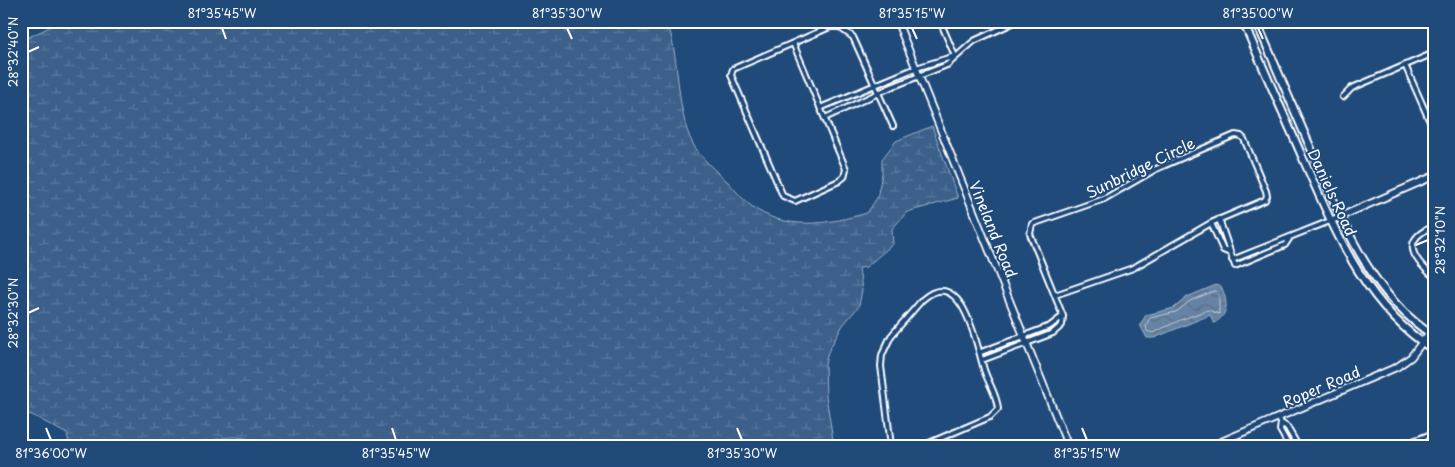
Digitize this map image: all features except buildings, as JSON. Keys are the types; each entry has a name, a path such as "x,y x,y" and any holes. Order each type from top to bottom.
{"main road":[{"name":"Vineland Road","path":"897,21 1068,446"},
{"name":"Daniels Road","path":"1243,21 1330,221 1358,272 1402,325 1422,343 1434,350"},
{"name":"Daniels Road","path":"1256,21 1341,217 1360,254 1380,284 1403,310 1432,334"},
{"path":"1330,221 1434,176"},
{"name":"Roper Road","path":"1211,446 1280,421 1397,366 1411,357 1432,334"}],"street":[{"path":"940,21 955,56"},
{"path":"825,118 893,86 946,65 955,56 983,36 1017,21"},
{"path":"793,43 846,169 844,177 839,181 795,201 788,200 783,196 731,71 793,43 830,27 838,27 853,36 892,126"},
{"path":"1343,97 1352,88 1434,53"},
{"path":"820,108 916,68 955,56"},
{"path":"938,60 941,67"},
{"path":"1405,65 1434,130"},
{"path":"890,79 893,86"},
{"name":"Sunbridge Circle","path":"1055,295 1133,268 1219,219 1265,200 1268,196 1241,136 1235,135 1156,169 1104,199 1032,224 1030,234 1062,316"},
{"path":"1219,219 1231,248 1230,254 1235,266 1285,245 1289,239"},
{"path":"1232,260 1283,239 1289,239 1330,221"},
{"path":"1212,223 1223,250 1230,254"},
{"path":"1434,226 1415,236 1412,243 1413,252 1434,277"},
{"path":"891,446 881,366 882,355 891,336 922,300 927,295 944,292 958,298 981,352 998,409 990,417 922,446"},
{"path":"981,352 1050,326 1062,316"},
{"path":"982,360 1053,332 1062,325 1062,316"},
{"path":"1050,326 1053,332"},
{"path":"1280,421 1280,430 1289,446"},
{"path":"1280,421 1287,427 1298,446"},
{"path":"1393,444 1400,446 1434,432"}],"green space":[{"path":"62,21 667,21 674,48 683,116 690,138 698,152 708,163 750,205 763,214 792,222 807,223 837,220 867,213 877,198 882,174 882,159 896,141 932,126 958,198 907,212 892,229 893,244 866,267 859,268 862,290 859,306 843,325 828,352 825,364 826,396 834,446 266,446 250,439 233,437 217,439 201,446 70,446 67,434 32,415 21,412 21,41"}],"water":[{"path":"1216,285 1222,288 1226,304 1225,312 1219,320 1214,323 1210,315 1154,338 1147,338 1140,325 1146,315 1174,308 1187,297"}]}
